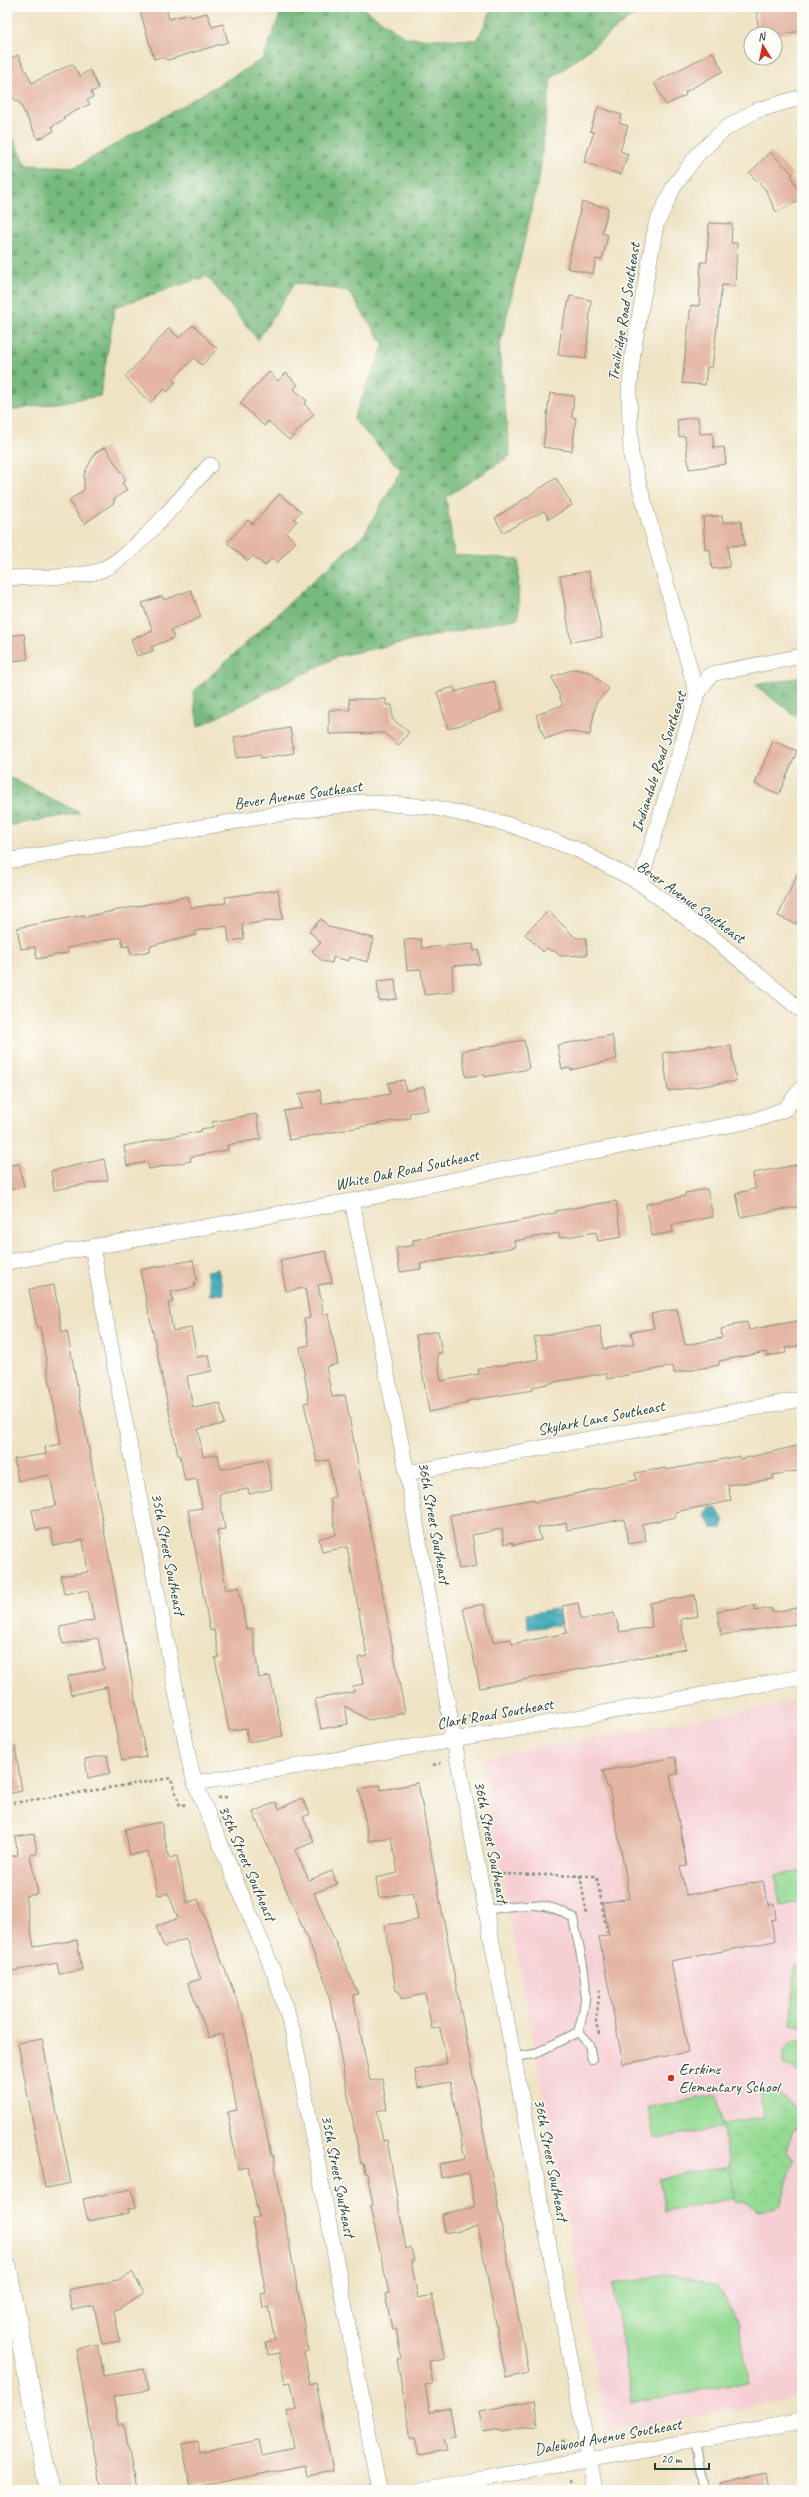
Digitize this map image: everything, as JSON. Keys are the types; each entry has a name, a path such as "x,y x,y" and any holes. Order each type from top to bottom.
{"street":[{"name":"Trailridge Road Southeast","path":"697,695 632,455 629,393 632,352 656,225 674,186 698,154 726,129 755,111 802,97"},
{"path":"7,578 60,576 101,570 134,548 210,465"},
{"name":"Indiandale Road Southeast","path":"640,883 697,695 711,674 802,656"},
{"name":"Bever Avenue Southeast","path":"7,861 277,814 362,802 432,807 511,825 578,850 640,883 712,937 802,1011"},
{"name":"White Oak Road Southeast","path":"7,1262 352,1201 756,1120 785,1109 802,1088"},
{"name":"36th Street Southeast","path":"352,1201 406,1473 454,1740 594,2490"},
{"name":"35th Street Southeast","path":"92,1247 195,1783 275,1975 293,2032 379,2490"},
{"name":"Skylark Lane Southeast","path":"406,1473 802,1399"},
{"name":"Clark Road Southeast","path":"195,1783 454,1740 802,1677"},
{"path":"7,2266 49,2490"},
{"name":"Dalewood Avenue Southeast","path":"421,2490 695,2440 801,2425"}],"lane":[{"path":"486,1910 542,1904 560,1909 573,1918 587,1986 586,2009 578,2032 534,2054 514,2058"},
{"path":"578,2032 589,2044 592,2059"},
{"path":"695,2440 704,2490"}],"path":[{"path":"469,1715 471,1722"},
{"path":"433,1764 441,1763"},
{"path":"7,1804 171,1778 180,1806 187,1804"},
{"path":"218,1798 227,1797"},
{"path":"494,1874 595,1876 597,1878 607,1934"},
{"path":"563,2447 562,2441 568,2441"},
{"path":"570,2478 572,2488 579,2486"}],"shaded area":[{"name":"Erskine Elementary School","path":"802,1700 802,2397 607,2432 480,1758"}],"green space":[{"path":"283,7 361,7 407,38 477,40 493,7 644,7 551,79 539,178 499,349 510,456 446,497 454,555 519,559 518,618 339,656 198,727 193,692 365,533 401,470 353,419 384,345 348,291 295,283 258,340 207,276 115,307 100,396 7,411 7,127 27,165 76,167 263,59"},
{"path":"802,677 802,721 755,685"},
{"path":"7,776 80,813 7,826"},
{"path":"802,1871 802,1901 780,1906 775,1876"},
{"path":"802,1966 802,2026 791,2024 794,1968"},
{"path":"796,2041 802,2041 802,2072 798,2072 785,2065 783,2057 787,2047"},
{"path":"778,2088 779,2095 802,2112 802,2130 793,2131 786,2150 794,2160 780,2207 758,2212 744,2201 736,2202 722,2124 764,2118 760,2091"},
{"path":"717,2095 723,2127 654,2139 648,2107"},
{"path":"730,2166 736,2198 665,2211 659,2179"},
{"path":"671,2274 717,2287 739,2324 749,2383 632,2402 613,2284"}],"water":[{"path":"218,1269 224,1294 209,1295 211,1291 206,1271"},
{"path":"712,1507 717,1509 724,1521 722,1529 713,1528 705,1516 708,1508"},
{"path":"555,1609 558,1610 561,1623 559,1625 528,1629 527,1614"}],"building":[{"path":"139,7 166,7 169,19 190,14 191,17 207,13 212,27 223,24 228,42 168,60 161,57 154,59"},
{"path":"756,7 802,7 802,31 783,34 783,26 758,26"},
{"path":"713,52 723,71 685,92 686,95 666,105 654,83"},
{"path":"18,55 32,83 72,64 80,76 90,70 99,89 91,92 93,97 87,100 90,104 63,117 65,119 52,126 54,131 38,139 19,102 14,99 7,86 7,60"},
{"path":"598,107 622,115 619,123 628,126 620,151 628,154 621,175 584,162 594,132 590,131"},
{"path":"770,152 793,174 791,176 802,199 776,212 765,189 749,173"},
{"path":"582,202 608,208 602,233 608,235 602,260 596,259 593,274 567,268"},
{"path":"709,223 732,224 731,243 737,243 735,286 722,285 712,368 707,367 705,385 682,383 691,305 699,306 701,262 707,262"},
{"path":"570,296 591,300 586,359 558,355 562,326"},
{"path":"193,325 217,349 202,365 194,358 173,380 176,382 167,392 164,389 150,403 125,377 169,328 179,338"},
{"path":"269,372 278,381 286,373 298,385 294,389 307,401 304,404 314,414 289,440 268,421 264,426 240,403"},
{"path":"550,393 574,396 572,417 576,418 572,451 543,447"},
{"path":"698,417 700,434 712,433 714,448 724,447 726,464 689,469 685,436 679,437 677,420"},
{"path":"105,447 126,480 122,483 127,490 113,500 115,502 84,524 69,500 84,490 84,474 95,453"},
{"path":"556,478 572,505 549,519 544,511 503,532 495,518"},
{"path":"279,494 301,511 294,519 297,521 286,533 296,542 277,563 272,558 265,566 253,556 248,561 227,543 248,520 253,524"},
{"path":"722,516 723,523 741,521 745,545 728,546 729,567 712,569 710,549 705,550 703,517"},
{"path":"589,571 602,637 571,642 560,576"},
{"path":"191,590 201,617 171,630 174,638 151,647 153,651 137,656 131,639 153,631 142,603 162,596 164,600"},
{"path":"24,634 28,659 7,662 7,636"},
{"path":"574,669 590,672 609,689 596,703 590,735 567,731 545,739 536,715 563,705 552,677"},
{"path":"494,681 502,711 448,729 437,692 454,687 455,692"},
{"path":"349,699 386,699 386,705 392,705 392,719 409,732 399,745 384,733 329,734 329,710 350,710"},
{"path":"290,728 294,753 261,758 260,754 237,758 234,737"},
{"path":"773,741 797,751 779,794 755,784"},
{"path":"802,864 802,911 796,924 778,916"},
{"path":"278,890 283,919 242,925 244,939 229,941 227,926 195,931 196,935 150,946 150,951 131,955 129,946 123,947 121,937 67,948 68,953 37,959 35,947 21,949 17,928 84,915 84,917 188,896 190,908 226,903 225,897"},
{"path":"548,911 576,938 586,938 587,955 560,956 554,950 552,952 547,948 543,952 525,934"},
{"path":"321,919 329,927 374,938 368,962 350,957 349,961 333,957 332,963 322,961 312,951 321,943 309,931"},
{"path":"421,939 422,948 473,944 474,951 479,950 480,964 452,966 453,992 424,995 421,969 407,970 404,940"},
{"path":"395,979 397,999 379,1001 377,981"},
{"path":"612,1035 617,1059 571,1070 570,1068 562,1069 557,1045"},
{"path":"524,1040 529,1069 484,1077 484,1074 466,1077 462,1051"},
{"path":"711,1046 712,1048 731,1046 736,1081 668,1091 663,1053"},
{"path":"404,1080 406,1091 424,1087 428,1110 409,1113 410,1118 289,1140 284,1111 302,1108 299,1094 320,1090 322,1104 338,1101 339,1103 390,1094 388,1083"},
{"path":"256,1114 261,1139 227,1145 228,1150 190,1157 191,1161 149,1169 147,1162 127,1166 124,1146 201,1131 201,1129 213,1127 212,1122"},
{"path":"104,1159 108,1180 54,1190 51,1171"},
{"path":"19,1164 24,1187 7,1190 7,1166"},
{"path":"802,1164 802,1206 741,1217 736,1193 755,1189 753,1173"},
{"path":"707,1189 713,1217 672,1225 673,1232 652,1236 646,1204 685,1196 685,1193"},
{"path":"616,1201 622,1237 598,1241 596,1232 560,1238 559,1233 514,1241 516,1247 420,1264 421,1269 400,1272 396,1248 414,1245 413,1240 520,1221 556,1213 555,1211"},
{"path":"326,1251 332,1283 318,1285 324,1315 328,1314 338,1364 326,1367 332,1397 345,1395 405,1713 368,1720 345,1706 348,1724 321,1729 315,1699 354,1692 353,1686 363,1684 358,1658 367,1656 347,1547 322,1552 319,1538 336,1535 330,1498 335,1497 329,1460 317,1462 304,1403 309,1402 300,1347 309,1345 304,1319 310,1318 305,1288 286,1291 280,1260"},
{"path":"193,1260 197,1281 194,1282 195,1287 171,1292 173,1302 168,1303 173,1331 191,1328 197,1357 209,1355 212,1371 187,1376 193,1408 220,1403 224,1424 198,1429 203,1457 218,1454 221,1469 267,1460 272,1489 249,1494 248,1489 219,1494 225,1529 217,1530 226,1590 239,1587 246,1629 252,1628 259,1678 270,1676 283,1736 248,1742 246,1728 229,1731 215,1658 219,1657 214,1630 210,1631 188,1510 202,1508 197,1479 185,1481 180,1455 178,1455 140,1270"},
{"path":"54,1285 62,1332 67,1331 146,1757 122,1761 107,1687 71,1695 68,1676 104,1669 98,1638 63,1644 60,1627 94,1620 88,1590 64,1594 61,1576 88,1572 83,1540 54,1546 50,1528 36,1530 32,1510 56,1506 50,1475 18,1481 14,1459 46,1454 45,1447 61,1444 40,1327 37,1328 29,1289"},
{"path":"677,1309 685,1345 722,1338 721,1329 734,1326 734,1324 747,1322 749,1330 802,1320 802,1345 785,1348 786,1353 767,1356 766,1352 719,1361 719,1365 674,1373 673,1366 607,1379 606,1373 560,1381 533,1387 533,1390 467,1401 468,1403 429,1412 416,1335 438,1331 442,1353 437,1354 441,1381 479,1374 478,1369 539,1359 534,1337 600,1326 604,1349 634,1344 631,1332 654,1328 651,1314"},
{"path":"801,1445 802,1470 773,1475 774,1479 728,1485 731,1501 675,1512 676,1517 642,1524 646,1541 629,1544 624,1519 567,1530 566,1523 538,1528 541,1540 513,1545 513,1542 504,1544 502,1529 472,1535 477,1566 459,1569 450,1515 534,1499 534,1502 561,1497 637,1480 635,1473 666,1468 667,1470 740,1456 741,1459"},
{"path":"695,1595 698,1616 681,1619 686,1649 480,1688 463,1608 484,1604 493,1642 511,1639 512,1644 567,1633 562,1606 578,1603 581,1620 614,1613 620,1632 652,1627 650,1603"},
{"path":"755,1605 755,1611 771,1608 772,1612 802,1607 802,1623 721,1635 717,1611"},
{"path":"15,1746 22,1791 7,1794 7,1747"},
{"path":"107,1755 110,1773 88,1778 85,1759"},
{"path":"675,1757 678,1774 670,1775 687,1866 680,1867 686,1895 763,1881 768,1905 774,1904 776,1919 771,1920 775,1941 671,1961 688,2052 623,2064 599,1937 609,1936 603,1903 630,1898 609,1787 607,1787 603,1771"},
{"path":"418,1783 529,2373 506,2378 478,2226 445,2233 442,2214 475,2207 469,2174 441,2178 439,2164 465,2159 450,2082 418,2088 415,2070 447,2063 440,2027 432,2029 425,1994 401,1999 399,1991 396,1991 385,1925 418,1920 413,1892 379,1898 376,1878 398,1873 391,1837 369,1841 359,1789 380,1785 381,1790"},
{"path":"302,1798 310,1814 303,1817 314,1842 295,1850 309,1880 332,1871 337,1884 314,1893 358,1994 353,1995 370,2081 382,2079 387,2109 377,2111 383,2141 387,2140 406,2249 411,2248 414,2261 411,2261 418,2298 432,2295 445,2359 429,2362 433,2384 425,2385 430,2412 450,2408 455,2437 444,2439 447,2451 419,2456 415,2438 411,2439 397,2359 401,2358 396,2328 392,2329 385,2294 389,2293 370,2206 373,2205 367,2173 365,2173 363,2163 361,2164 327,1985 253,1812 276,1802 279,1809"},
{"path":"161,1822 169,1858 177,1856 187,1903 198,1899 244,2019 271,2156 273,2155 305,2330 308,2351 304,2352 310,2384 316,2382 333,2471 308,2476 306,2465 191,2488 182,2444 198,2441 200,2452 258,2440 261,2455 294,2448 287,2411 296,2409 291,2382 285,2383 279,2353 268,2355 266,2342 275,2340 268,2307 263,2308 261,2294 266,2293 252,2219 259,2217 248,2167 238,2169 227,2112 237,2110 222,2034 209,2038 188,1983 201,1979 186,1939 164,1947 156,1927 178,1918 168,1893 158,1895 148,1852 130,1855 125,1829"},
{"path":"34,1834 37,1854 30,1855 38,1894 25,1896 34,1947 77,1940 82,1970 59,1974 57,1963 7,1972 7,1857 18,1855 15,1837"},
{"path":"42,2039 71,2183 45,2188 18,2043"},
{"path":"132,2189 136,2208 128,2209 129,2213 88,2221 83,2199"},
{"path":"132,2272 144,2293 114,2311 120,2341 102,2344 94,2306 72,2310 68,2290 118,2280"},
{"path":"98,2344 104,2376 144,2369 148,2390 113,2396 118,2425 124,2424 136,2490 101,2490 76,2349"},
{"path":"534,2401 538,2425 501,2432 500,2429 483,2432 479,2411"},
{"path":"766,2474 769,2490 721,2490 720,2483"}],"place":[{"name":"Erskine Elementary School","path":"671,2078"}]}
